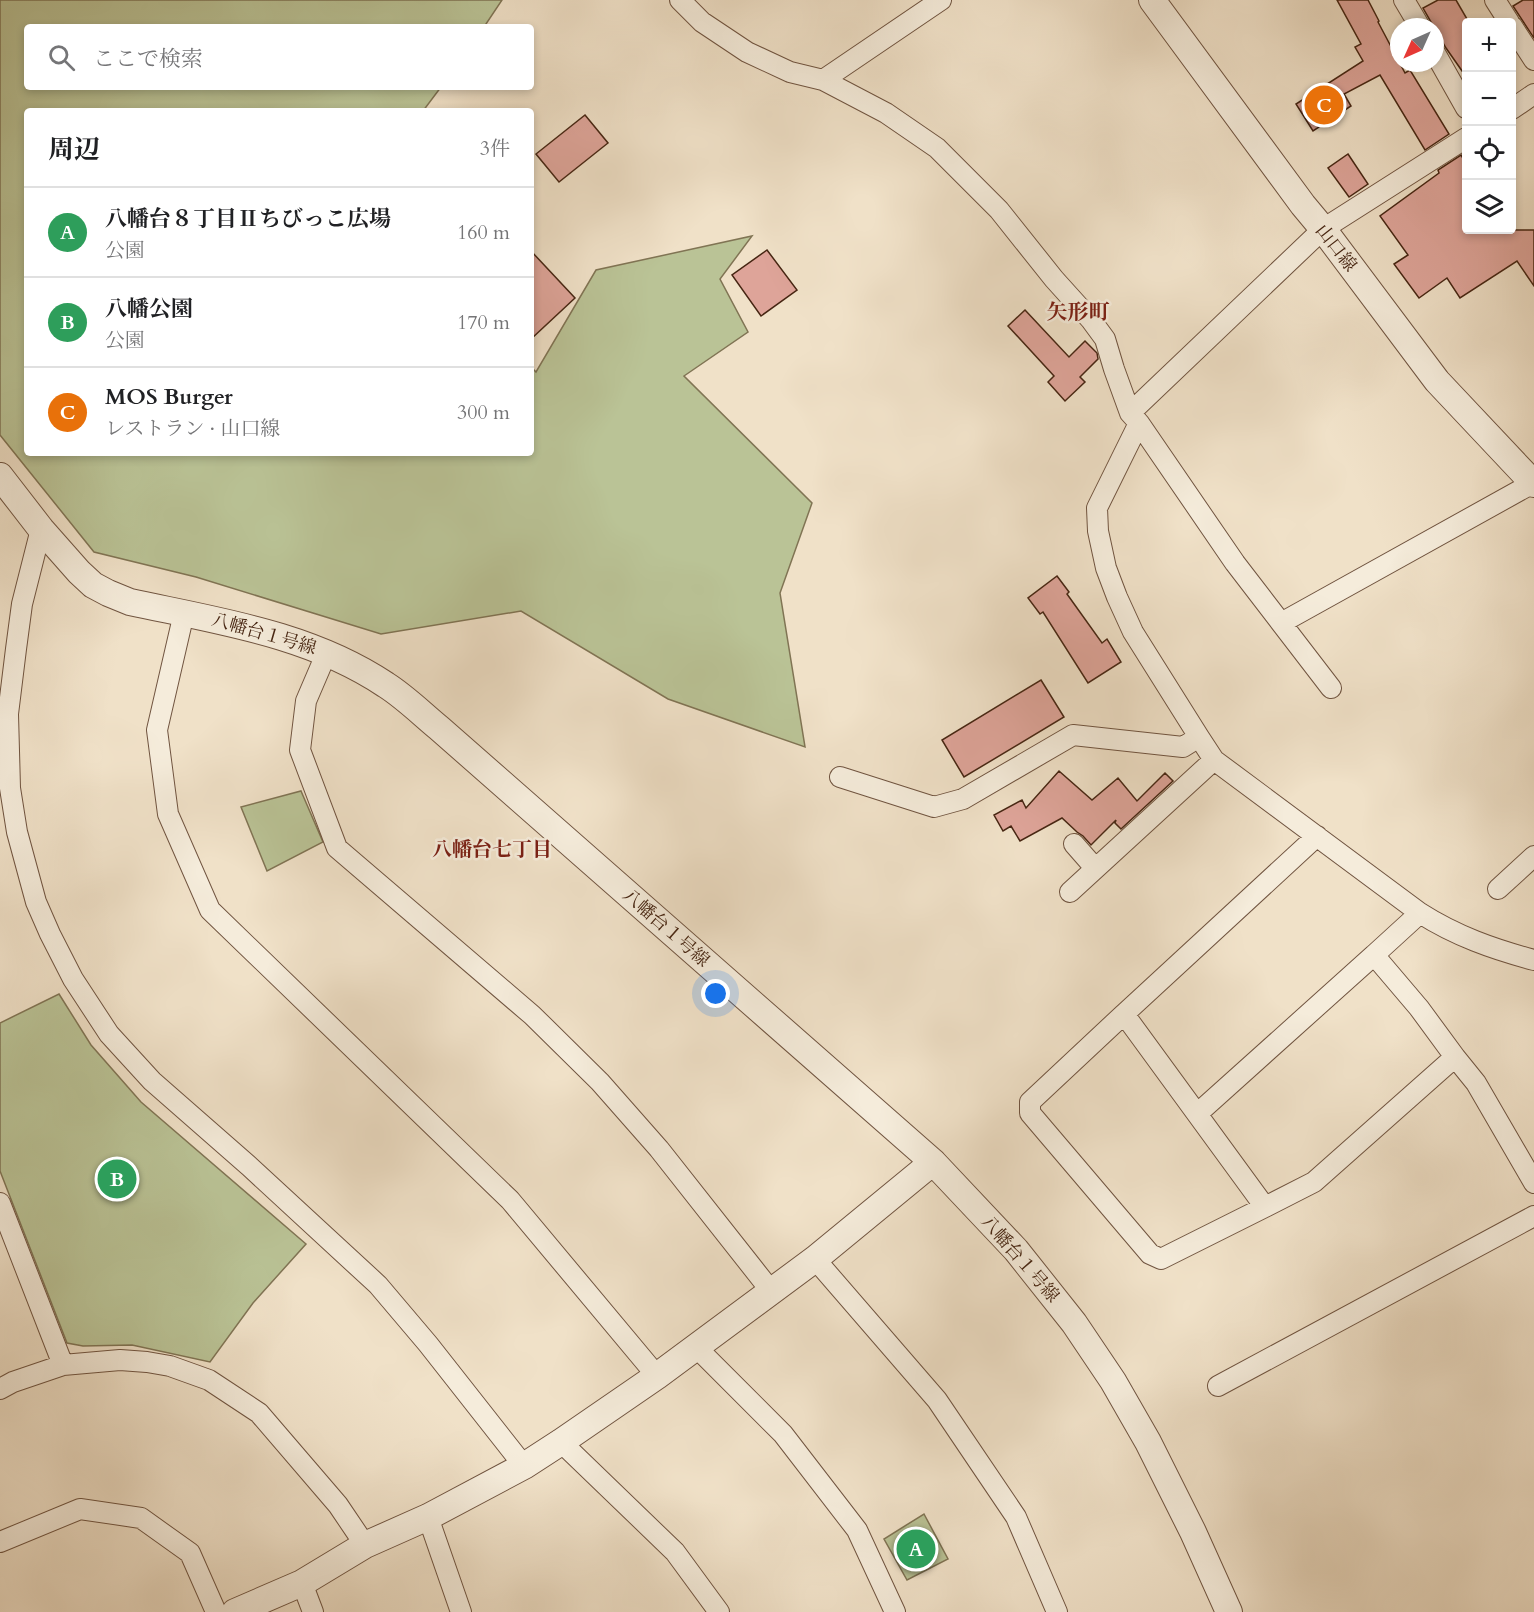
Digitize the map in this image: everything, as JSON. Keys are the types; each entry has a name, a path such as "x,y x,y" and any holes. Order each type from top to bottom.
{"street":[{"path":"680,0 702,22 747,52 790,72 823,80 886,113 937,148 999,210 1105,339 1114,369 1135,418 1235,563 1331,688"},
{"path":"823,80 941,0"},
{"name":"山口線","path":"1152,0 1303,205 1437,381 1534,484"},
{"path":"1495,0 1506,18"},
{"path":"1516,33 1534,60"},
{"path":"1444,68 1462,99"},
{"path":"1516,106 1534,93"},
{"path":"1462,141 1323,229 1135,418 1097,508 1098,531 1106,568 1132,632 1214,760 1420,914 1441,927 1466,938 1534,960"},
{"name":"八幡台１号線","path":"0,476 41,529 93,585 130,602 276,634 327,652 387,685 439,728 933,1162 1016,1250 1074,1323 1113,1381 1148,1442 1193,1532 1228,1612"},
{"path":"1281,623 1534,484"},
{"path":"41,529 22,604 4,710 10,788 8,832 50,934 73,980 109,1034 152,1081 258,1173 378,1285 428,1344 524,1466"},
{"path":"184,613 157,730 168,814 210,910 510,1200 657,1376"},
{"path":"327,652 306,701 300,750 337,848 532,1015 600,1082 659,1149 771,1292"},
{"path":"840,777 934,807 963,799 1073,735 1183,747 1199,737"},
{"path":"1070,892 1214,760"},
{"path":"1317,836 1030,1102 1030,1113 1150,1254 1161,1259 1314,1182 1455,1057"},
{"path":"1074,844 1095,868"},
{"path":"1498,889 1534,856"},
{"path":"1197,1114 1420,914"},
{"path":"1374,956 1419,1008 1476,1083 1534,1183"},
{"path":"1124,1014 1265,1207"},
{"path":"235,1612 302,1583 365,1545 428,1517 524,1466 561,1443 657,1376 815,1259 933,1162"},
{"path":"0,1203 63,1365"},
{"path":"1218,1386 1534,1216"},
{"path":"815,1259 937,1400 1016,1517 1058,1612"},
{"path":"696,1347 783,1434 856,1530 895,1612"},
{"path":"0,1389 13,1382 63,1365 120,1360 170,1366 209,1380 259,1413 338,1505 365,1545"},
{"path":"561,1443 675,1552 719,1612"},
{"path":"0,1542 80,1509 141,1518 190,1553 216,1612"},
{"path":"428,1517 461,1612"},
{"path":"302,1583 313,1612"}],"green space":[{"path":"0,0 502,0 486,24 24,24 24,90 439,90 425,108 24,108 24,456 534,456 534,370 536,372 596,270 752,236 720,279 748,332 684,376 812,503 780,593 805,747 668,699 521,611 381,634 196,577 94,552 0,435"},
{"path":"301,791 323,842 267,871 241,807"},
{"path":"59,994 91,1045 141,1102 306,1244 253,1303 210,1362 132,1345 83,1346 67,1343 0,1171 0,1023"},
{"path":"924,1514 948,1559 907,1580 884,1539"}],"building":[{"path":"1337,0 1368,0 1390,45 1390,72 1411,72 1449,134 1425,150 1380,75 1344,94 1351,106 1313,131 1296,104 1363,61 1355,47 1361,44"},
{"path":"1438,0 1456,0 1466,18 1462,18 1462,71 1444,45 1444,18 1429,18 1423,8"},
{"path":"1523,0 1534,0 1534,38 1513,6"},
{"path":"585,115 608,143 559,182 536,154"},
{"path":"1348,154 1368,184 1349,197 1328,168"},
{"path":"1461,155 1462,234 1516,234 1516,230 1534,230 1534,286 1517,261 1460,298 1447,278 1419,298 1394,264 1408,255 1380,216 1439,173 1438,170"},
{"path":"767,250 797,290 761,316 732,275"},
{"path":"534,254 575,298 534,336"},
{"path":"1025,310 1069,357 1085,341 1097,353 1098,359 1080,377 1085,382 1065,401 1048,382 1054,376 1008,326"},
{"path":"1057,576 1102,643 1107,639 1121,662 1088,683 1043,612 1040,614 1028,598"},
{"path":"1041,680 1064,717 964,777 942,740"},
{"path":"1059,771 1092,800 1118,778 1137,801 1165,773 1173,781 1121,829 1115,823 1116,820 1091,845 1062,818 1020,841 1011,826 1003,831 994,815 1022,800 1026,808"}],"place":[{"name":"MOS Burger","path":"1324,105"},
{"name":"八幡公園","path":"117,1179"},
{"name":"八幡台８丁目Ⅱちびっこ広場","path":"916,1549"}],"district":[{"name":"矢形町","path":"1078,312"},
{"name":"八幡台七丁目","path":"492,849"}]}
